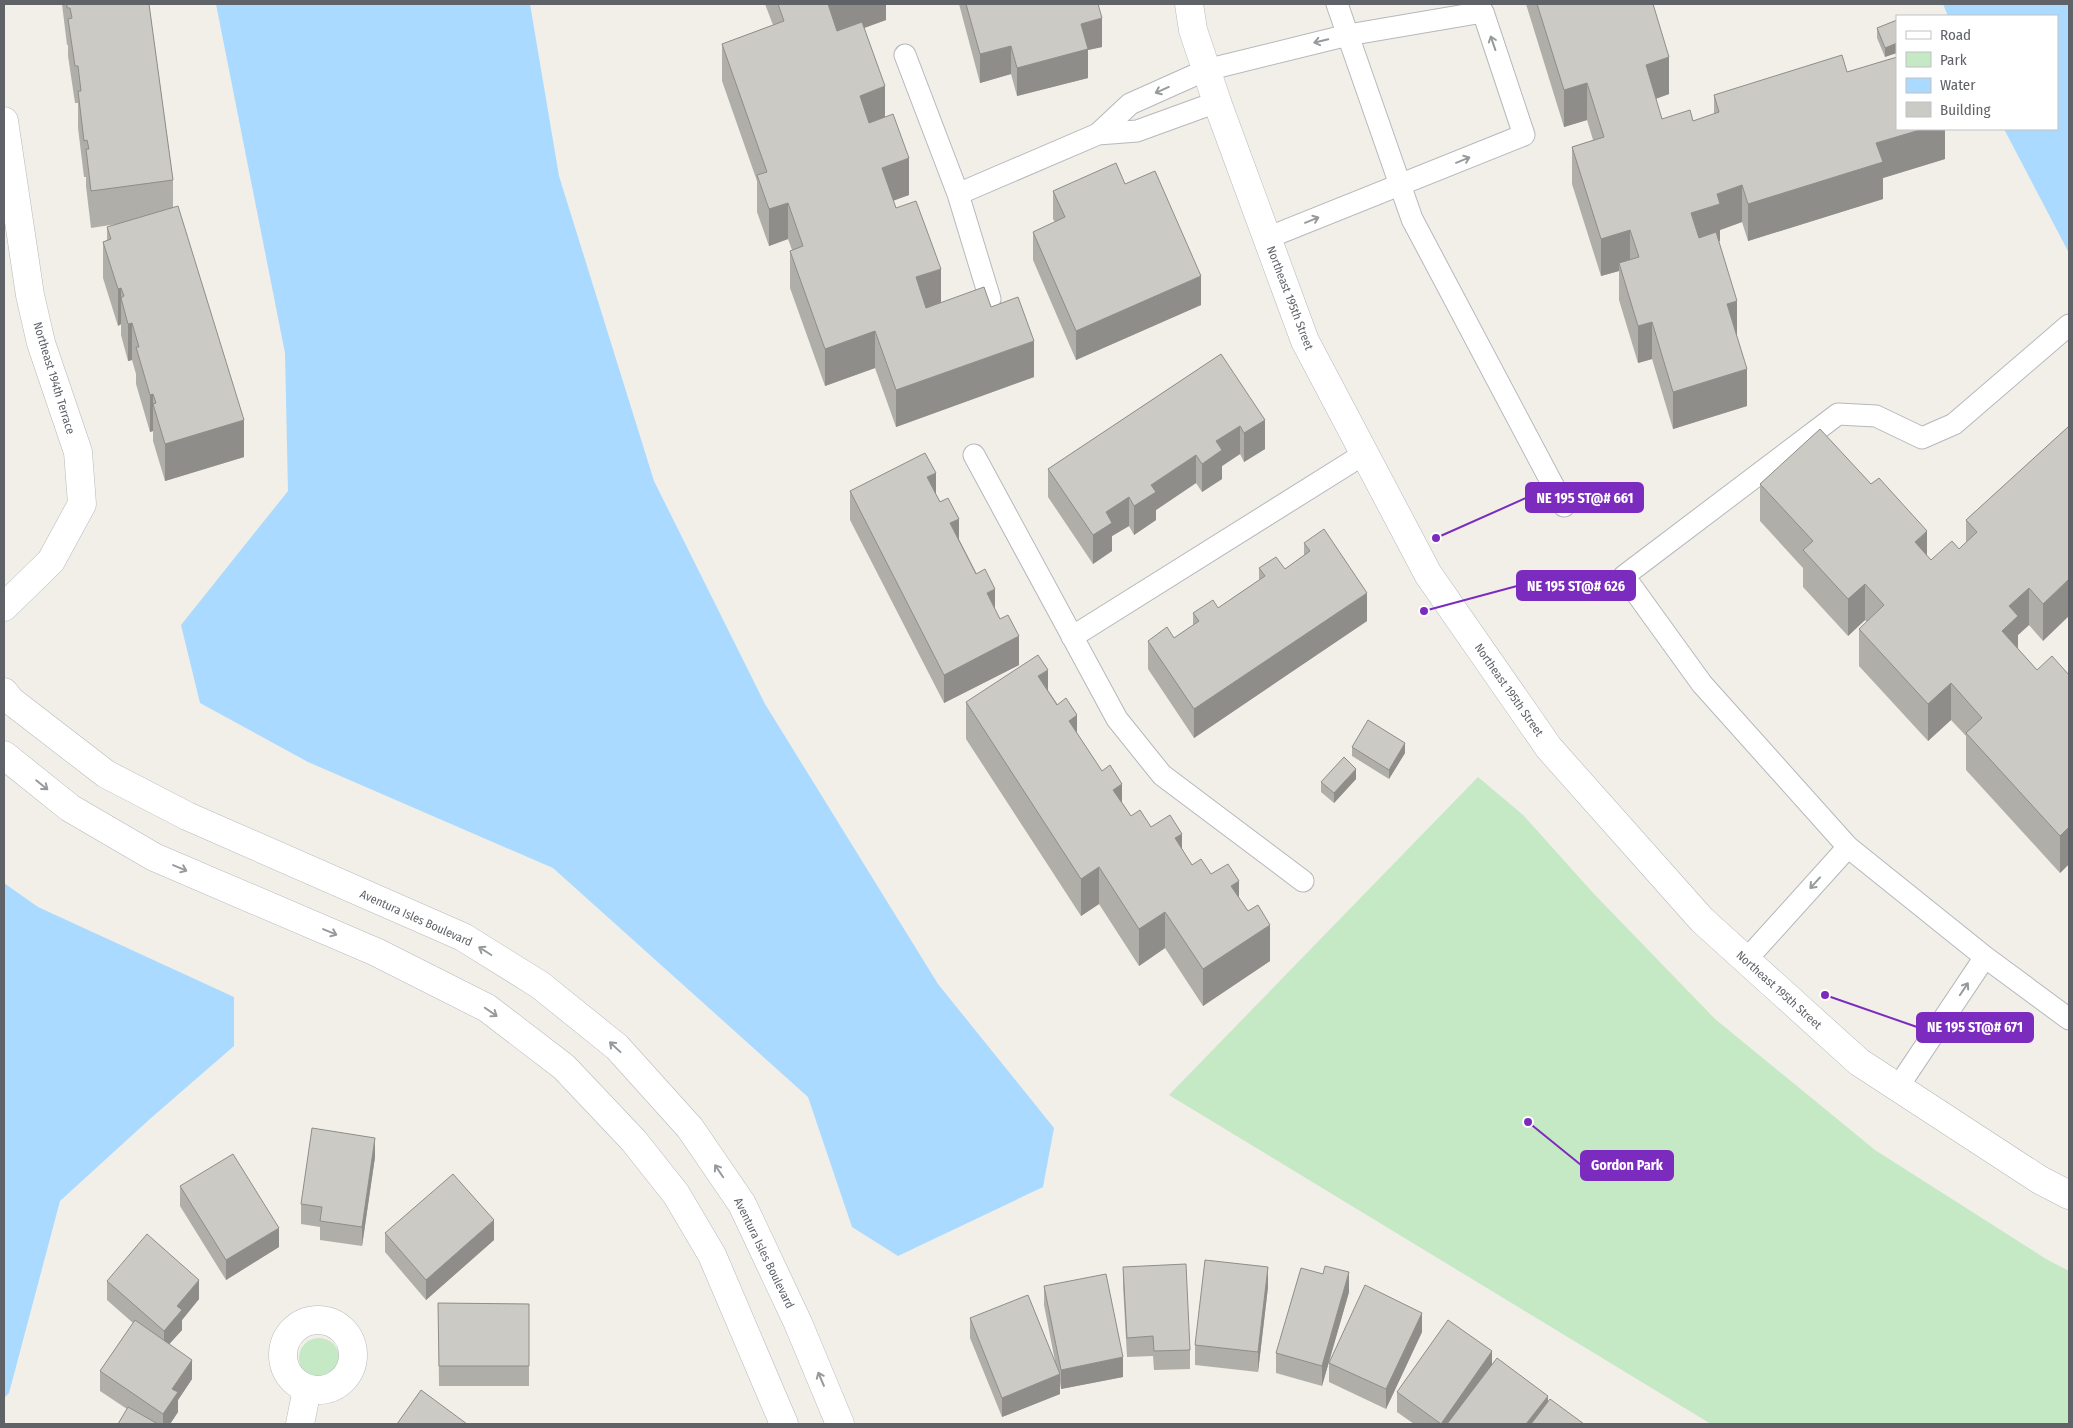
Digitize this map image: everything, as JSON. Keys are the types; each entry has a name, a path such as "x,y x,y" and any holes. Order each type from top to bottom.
{"street":[{"name":"Northeast 195th Street","path":"1189,4 1193,30 1217,102 1305,341 1428,574 1549,748 1702,920 1859,1062 2040,1180 2069,1195"},
{"name":"Northeast 194th Terrace","path":"4,121 30,295 41,343 78,452 82,504 51,561 4,607"},
{"name":"Aventura Isles Boulevard","path":"4,692 10,700 106,774 187,816 463,937 540,985 617,1047 690,1128 742,1204 798,1323 840,1424"},
{"path":"4,754 70,808 154,857 376,952 487,1008 564,1067 634,1141 676,1194 712,1255 784,1424"},
{"path":"300,1424 307,1389"}],"lane":[{"path":"1337,4 1412,219 1564,506"},
{"path":"1098,134 1130,104 1206,70 1348,35 1483,12 1524,135 1267,238"},
{"path":"906,55 958,194 990,298"},
{"path":"958,194 1098,134 1137,131 1217,102"},
{"path":"2069,325 1954,424 1922,438 1876,416 1838,414 1624,576 1702,684 1848,847 1986,957 2069,1019"},
{"path":"1072,637 1364,454"},
{"path":"974,456 1117,719 1162,775 1303,881"},
{"path":"1746,960 1848,847"},
{"path":"1898,1087 1986,957"}],"green space":[{"path":"1478,777 1523,815 1594,894 1715,1019 1875,1150 2046,1259 2069,1271 2069,1424 1711,1424 1169,1095"},
{"path":"315,1338 323,1338 330,1341 336,1347 339,1358 336,1369 330,1375 323,1378 315,1378 308,1375 302,1369 299,1362 299,1354 302,1347 308,1341"}],"water":[{"path":"216,4 530,4 559,176 654,481 765,704 938,984 1054,1128 1043,1187 898,1256 852,1227 808,1097 553,868 308,762 200,703 181,625 288,491 285,353"},
{"path":"1943,4 2069,4 2069,253 2005,130 2058,130 2058,15 1948,15"},
{"path":"4,883 38,907 234,997 234,1046 60,1201 9,1393 4,1398"}],"building":[{"path":"67,4 149,4 173,180 91,191 86,149 89,149 87,140 84,141 78,91 81,91 78,66 75,66 68,19 72,18"},
{"path":"778,4 828,4 837,31 862,22 885,86 860,96 869,123 893,114 909,158 882,168 896,208 916,201 941,269 916,277 926,308 984,287 991,307 1018,297 1034,341 896,390 875,331 825,349 790,251 803,246 788,203 769,209 757,175 767,172 722,44 784,21"},
{"path":"966,4 1098,4 1102,18 1081,24 1088,49 1017,68 1011,46 980,54"},
{"path":"1537,4 1653,4 1669,57 1646,65 1662,119 1690,110 1693,121 1719,112 1714,95 1842,55 1847,72 1896,57 1896,130 1920,130 1876,143 1883,162 1748,204 1742,185 1717,194 1720,204 1691,213 1699,238 1716,232 1737,301 1727,304 1747,369 1673,392 1652,322 1638,326 1619,263 1639,257 1630,230 1601,239 1572,147 1604,137 1587,83 1564,90"},
{"path":"1896,20 1896,43 1885,48 1877,28"},
{"path":"1116,163 1125,184 1155,171 1201,276 1076,331 1033,232 1065,217 1053,191"},
{"path":"178,206 244,420 165,444 153,404 156,403 153,394 150,395 136,347 139,347 132,323 128,324 121,298 124,296 121,288 118,289 103,242 111,239 107,227"},
{"path":"1221,354 1265,420 1244,433 1240,426 1216,441 1222,450 1202,464 1196,455 1151,485 1156,492 1134,506 1129,497 1106,512 1112,523 1093,535 1048,469"},
{"path":"2068,427 2069,579 2043,604 2029,588 2009,606 2018,616 2002,631 2037,670 2052,656 2069,675 2069,827 2060,836 1966,733 1982,718 1951,683 1928,704 1859,629 1884,605 1865,584 1848,599 1803,550 1813,541 1760,484 1820,429 1871,484 1879,478 1927,531 1915,542 1931,560 1952,541 1959,549 1977,532 1966,520"},
{"path":"925,453 936,473 927,477 940,502 948,498 959,519 950,523 976,574 985,569 995,589 987,593 1000,619 1008,615 1019,636 944,675 850,491"},
{"path":"1324,529 1367,593 1194,709 1148,641 1167,627 1174,638 1199,621 1193,613 1213,600 1218,608 1265,576 1259,568 1276,557 1285,569 1310,551 1304,543"},
{"path":"1038,655 1048,670 1038,676 1057,705 1066,698 1077,715 1069,721 1102,771 1110,765 1122,784 1113,790 1131,816 1140,810 1151,827 1170,815 1182,834 1175,838 1192,865 1201,859 1211,874 1228,864 1239,881 1231,886 1248,911 1258,905 1270,925 1203,969 1165,912 1139,929 1099,867 1081,879 966,702"},
{"path":"1368,720 1405,743 1389,770 1352,747"},
{"path":"1344,757 1356,769 1334,793 1321,782"},
{"path":"312,1128 375,1138 362,1227 320,1221 322,1207 301,1204"},
{"path":"233,1154 279,1228 226,1260 180,1186"},
{"path":"453,1174 494,1220 426,1280 385,1233"},
{"path":"147,1234 199,1280 177,1306 182,1310 164,1331 107,1281"},
{"path":"1205,1260 1268,1267 1258,1352 1195,1345"},
{"path":"1186,1264 1190,1350 1154,1351 1153,1336 1127,1338 1123,1267"},
{"path":"1325,1266 1349,1272 1322,1366 1276,1353 1301,1268 1323,1274"},
{"path":"1106,1274 1123,1357 1061,1370 1044,1286"},
{"path":"1365,1285 1422,1313 1386,1389 1329,1363"},
{"path":"1028,1295 1060,1374 1002,1398 970,1318"},
{"path":"438,1303 529,1304 529,1366 439,1366"},
{"path":"135,1320 192,1360 172,1389 178,1392 163,1414 100,1371"},
{"path":"1448,1320 1492,1351 1441,1424 1397,1392"},
{"path":"1497,1358 1548,1396 1526,1424 1447,1424"},
{"path":"421,1390 467,1424 397,1424"},
{"path":"1550,1399 1584,1424 1531,1424"},
{"path":"128,1407 158,1424 118,1424"}],"place":[{"name":"NE 195 ST@# 661","path":"1436,538"},
{"name":"NE 195 ST@# 626","path":"1424,611"},
{"name":"NE 195 ST@# 671","path":"1825,995"},
{"name":"Gordon Park","path":"1528,1122"}]}
